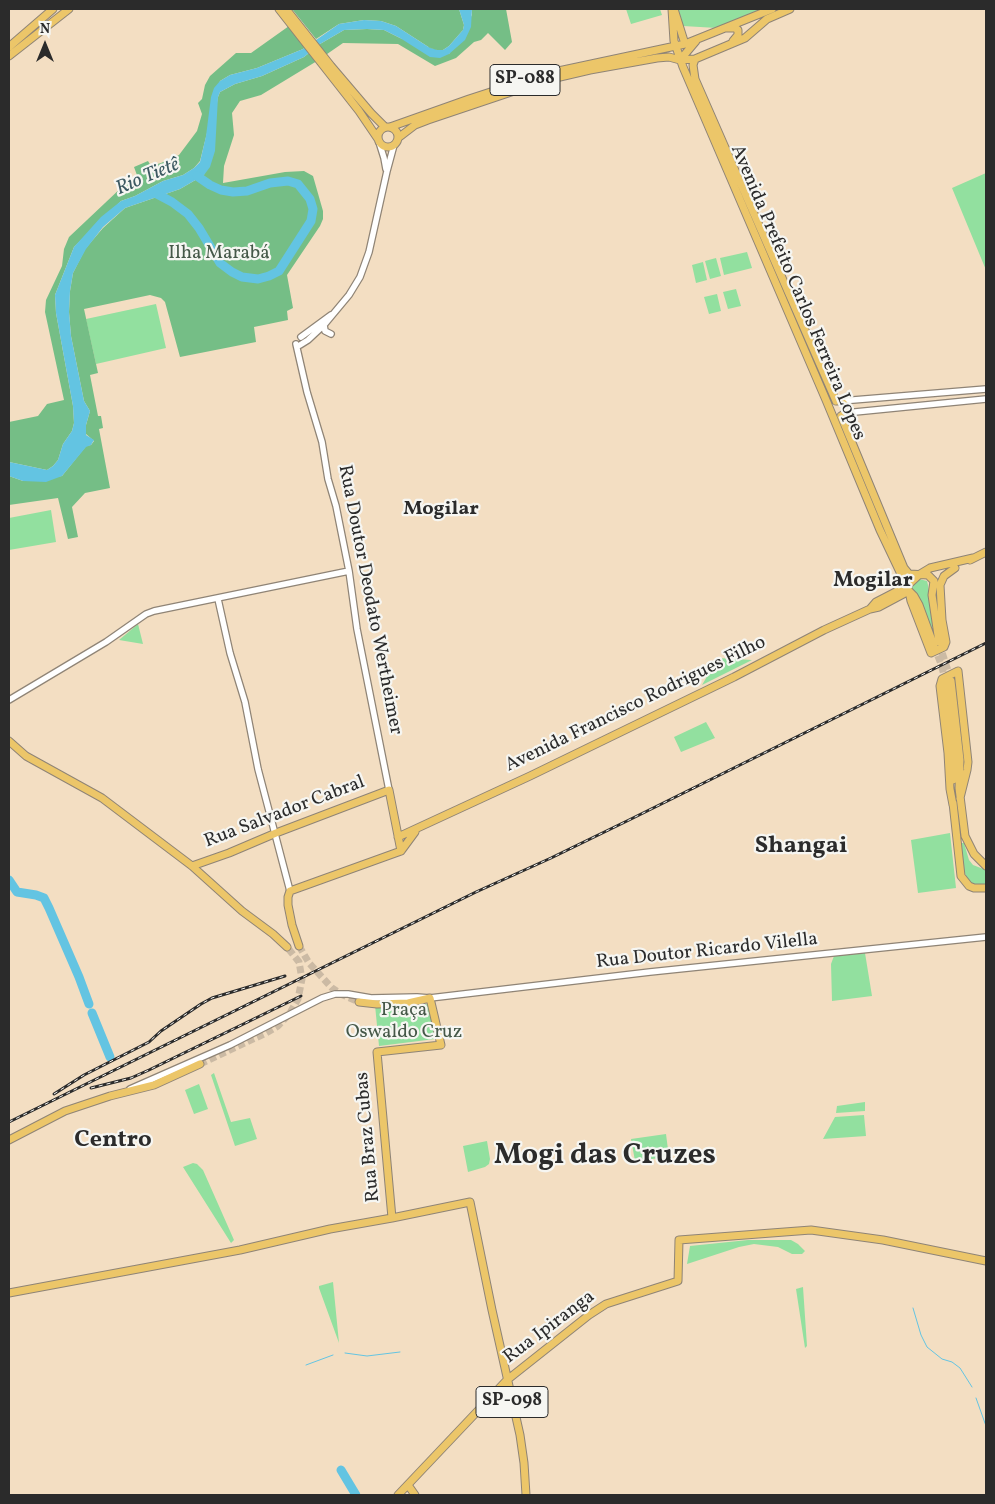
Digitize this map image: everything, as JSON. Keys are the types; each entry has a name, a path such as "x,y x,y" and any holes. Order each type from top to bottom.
{"main road":[{"path":"9,47 53,9"},
{"path":"9,56 69,9"},
{"path":"279,9 304,35"},
{"path":"286,9 329,67 379,141 384,146 391,146 396,142 397,133 371,113 329,67"},
{"name":"Avenida Prefeito Carlos Ferreira Lopes","path":"673,9 685,44"},
{"name":"Avenida Prefeito Carlos Ferreira Lopes","path":"673,9 674,47 831,412 854,470 908,589"},
{"path":"674,47 697,40 772,9"},
{"path":"695,59 745,38 767,19 790,9"},
{"path":"726,28 735,28 739,33 729,44"},
{"path":"680,60 697,40"},
{"name":"SP-088","path":"387,127 549,73 674,47"},
{"name":"SP-088","path":"396,142 421,122 547,80 657,58 695,59"},
{"name":"Avenida Prefeito Carlos Ferreira Lopes","path":"695,59 693,65 695,79 838,401"},
{"path":"379,141 378,133 387,127"},
{"path":"838,401 846,406 843,415 836,417 831,412 832,405 838,401"},
{"name":"Avenida Prefeito Carlos Ferreira Lopes","path":"843,415 904,568 909,574 920,574"},
{"name":"Avenida Francisco Rodrigues Filho","path":"934,582 943,573 986,552"},
{"name":"Avenida Francisco Rodrigues Filho","path":"398,837 417,830 870,609 879,607 908,589 920,574 930,568 973,558"},
{"path":"908,589 931,654 944,648 946,642 942,620 940,585 944,576 955,568"},
{"path":"908,589 916,599 936,644 932,595 934,582 928,576 920,574"},
{"path":"960,798 968,762 958,671 942,679 940,686 961,876 969,886 986,888"},
{"path":"953,805 955,760 949,682 960,760 959,784 965,836 977,859 986,866"},
{"path":"9,741 26,756 102,798 192,866 242,911 287,947"},
{"name":"Rua Salvador Cabral","path":"192,866 390,790"},
{"name":"Rua Doutor Deodato Wertheimer","path":"390,790 401,851"},
{"name":"Avenida Francisco Rodrigues Filho","path":"401,851 417,830"},
{"path":"299,946 292,926 288,905 290,891 401,851"},
{"path":"359,1002 397,1004 430,998"},
{"name":"Rua Braz Cubas","path":"392,1218 377,1052 440,1045 430,998"},
{"path":"9,1140 65,1111 124,1092 154,1085 200,1064"},
{"name":"SP-098","path":"392,1218 470,1202 522,1447 526,1495"},
{"path":"9,1292 240,1250 330,1229 392,1218"},
{"path":"678,1255 679,1240 811,1230 883,1240 986,1261"},
{"path":"678,1255 684,1242 692,1239"},
{"name":"Rua Ipiranga","path":"398,1495 507,1380 589,1315 606,1304 678,1281 678,1255"},
{"path":"408,1484 415,1495"}],"street":[{"path":"379,141 387,171"},
{"path":"300,342 308,340 324,325 349,295 364,269 387,171 396,142"},
{"path":"300,342 324,319 332,314"},
{"path":"324,325 325,331 331,334"},
{"name":"Rua Doutor Deodato Wertheimer","path":"300,342 300,357 307,392 322,442 328,478 336,506 349,571 357,629 390,790"},
{"path":"838,401 986,389"},
{"path":"975,400 974,393 976,390"},
{"path":"966,391 967,401"},
{"path":"843,415 986,399"},
{"path":"9,700 106,642 146,614 349,571"},
{"path":"218,599 230,653 244,702 258,769 290,891"},
{"name":"Rua Doutor Ricardo Vilella","path":"124,1092 230,1045 331,994 348,994 371,998 430,998 650,972 986,937"}],"green space":[{"path":"292,9 459,9 464,25 463,30 443,50 430,48 396,26 381,21 364,20 339,24 316,39"},
{"name":"Ilha Marabá","path":"472,9 506,9 512,42 505,50 488,33 481,40 474,42 456,58 435,66 398,44 343,43 261,95 240,101 232,113 234,135 224,166 223,183 285,172 304,171 313,176 323,211 323,219 320,226 287,275 293,308 287,311 288,320 254,327 256,342 180,357 165,302 161,298 150,295 84,309 98,373 90,375 98,416 101,416 103,428 99,429 110,488 85,493 72,507 78,537 68,539 58,498 9,505 9,476 23,481 62,476 86,446 91,445 94,441 86,434 86,425 90,411 84,401 71,336 69,312 73,273 85,249 103,228 125,208 180,189 204,175 220,92 235,84 262,76 304,57 320,44 344,30 384,30 400,38 449,54 472,15"},
{"path":"626,9 660,9 662,15 631,24"},
{"path":"678,9 762,9 717,28 683,26"},
{"path":"289,26 306,47 257,68 230,75 220,81 200,161 194,168 183,175 163,181 135,196 121,201 74,247 55,295 56,313 73,406 74,423 72,431 63,444 58,460 47,470 9,462 9,422 38,416 47,404 64,400 45,312 46,300 62,266 64,249 69,237 123,186 138,178 134,167 148,161 151,166 179,155 197,131 202,114 198,103 202,99 205,85 210,76 236,53 251,53"},
{"path":"986,173 986,270 952,188"},
{"path":"747,252 752,268 724,275 720,258"},
{"path":"716,258 721,276 710,279 705,261"},
{"path":"703,262 707,280 696,283 692,265"},
{"path":"736,289 741,306 728,309 723,292"},
{"path":"717,294 721,311 709,314 704,297"},
{"path":"156,304 166,348 96,364 86,319"},
{"path":"51,510 56,542 9,550 9,518"},
{"path":"919,579 927,581 928,585 934,640 917,597 910,586"},
{"path":"138,624 143,644 119,640"},
{"path":"718,658 752,660 702,685"},
{"path":"706,722 715,738 681,752 674,737"},
{"path":"950,833 956,888 918,893 911,840"},
{"path":"964,843 969,860 973,865 986,870 986,885 974,886 968,881 961,863 960,844"},
{"path":"865,953 872,996 832,1001 831,964 834,956"},
{"name":"Praça Oswaldo Cruz","path":"421,1003 429,1005 435,1039 379,1046 375,1005"},
{"path":"214,1073 231,1122 250,1118 257,1139 235,1146 211,1075"},
{"path":"199,1084 208,1109 194,1114 185,1090"},
{"path":"865,1102 865,1111 836,1113 837,1106"},
{"path":"864,1115 866,1136 823,1139 835,1117"},
{"path":"666,1134 669,1157 635,1161 631,1139"},
{"path":"487,1141 489,1164 468,1172 463,1146"},
{"path":"193,1163 203,1170 234,1240 231,1243 183,1167"},
{"path":"748,1240 791,1240 805,1251 802,1254 792,1254 778,1247 754,1244 687,1264 690,1246"},
{"path":"333,1282 339,1343 319,1288 319,1286"},
{"path":"803,1287 807,1346 805,1348 796,1289"}],"water":[{"path":"459,9 472,9 471,27 465,40 449,54 440,58 430,57 384,30 344,30 320,44 304,57 262,76 235,84 220,92 218,97 215,151 210,167 204,175 180,189 125,208 103,227 86,249 73,273 69,312 71,336 84,401 90,411 86,425 86,435 94,440 62,476 46,482 23,481 9,476 9,462 47,470 53,466 58,460 63,444 72,431 74,423 73,406 56,313 55,295 74,247 101,217 121,201 135,196 163,181 183,175 200,162 206,136 211,97 214,88 220,81 230,75 257,68 303,49 339,24 364,20 381,21 396,26 430,48 443,50 463,30 464,25"}],"waterway":[{"name":"Rio Tietê","path":"157,194 188,214 199,228 220,263 232,272 242,277 258,279 279,271 311,221 313,209 310,199 298,184 288,181 270,183 247,191 233,192 221,190 197,176"},
{"path":"9,880 17,892 44,898 89,1004"},
{"path":"92,1013 110,1057"},
{"path":"913,1308 921,1335 927,1347 942,1359 952,1362 960,1368 972,1387"},
{"path":"345,1353 367,1356 400,1352"},
{"path":"306,1365 333,1355"},
{"path":"976,1398 986,1426"},
{"path":"341,1470 356,1495"}],"tunnel":[{"path":"939,643 951,680"},
{"path":"934,646 946,683"},
{"path":"299,946 309,963 332,988 359,1002"},
{"path":"200,1064 266,1033 278,1026 290,1013 298,999 302,979 299,962 287,947"}],"railway":[{"path":"9,1122 476,892 629,820 986,643"},
{"path":"54,1094 84,1075 149,1042 161,1031 212,998 285,976"},
{"path":"91,1088 131,1078 301,996"}],"district":[{"name":"Mogilar","path":"441,510"},
{"name":"Mogilar","path":"873,582"},
{"name":"Shangai","path":"801,848"},
{"name":"Centro","path":"113,1142"},
{"name":"Mogi das Cruzes","path":"605,1158"}]}
